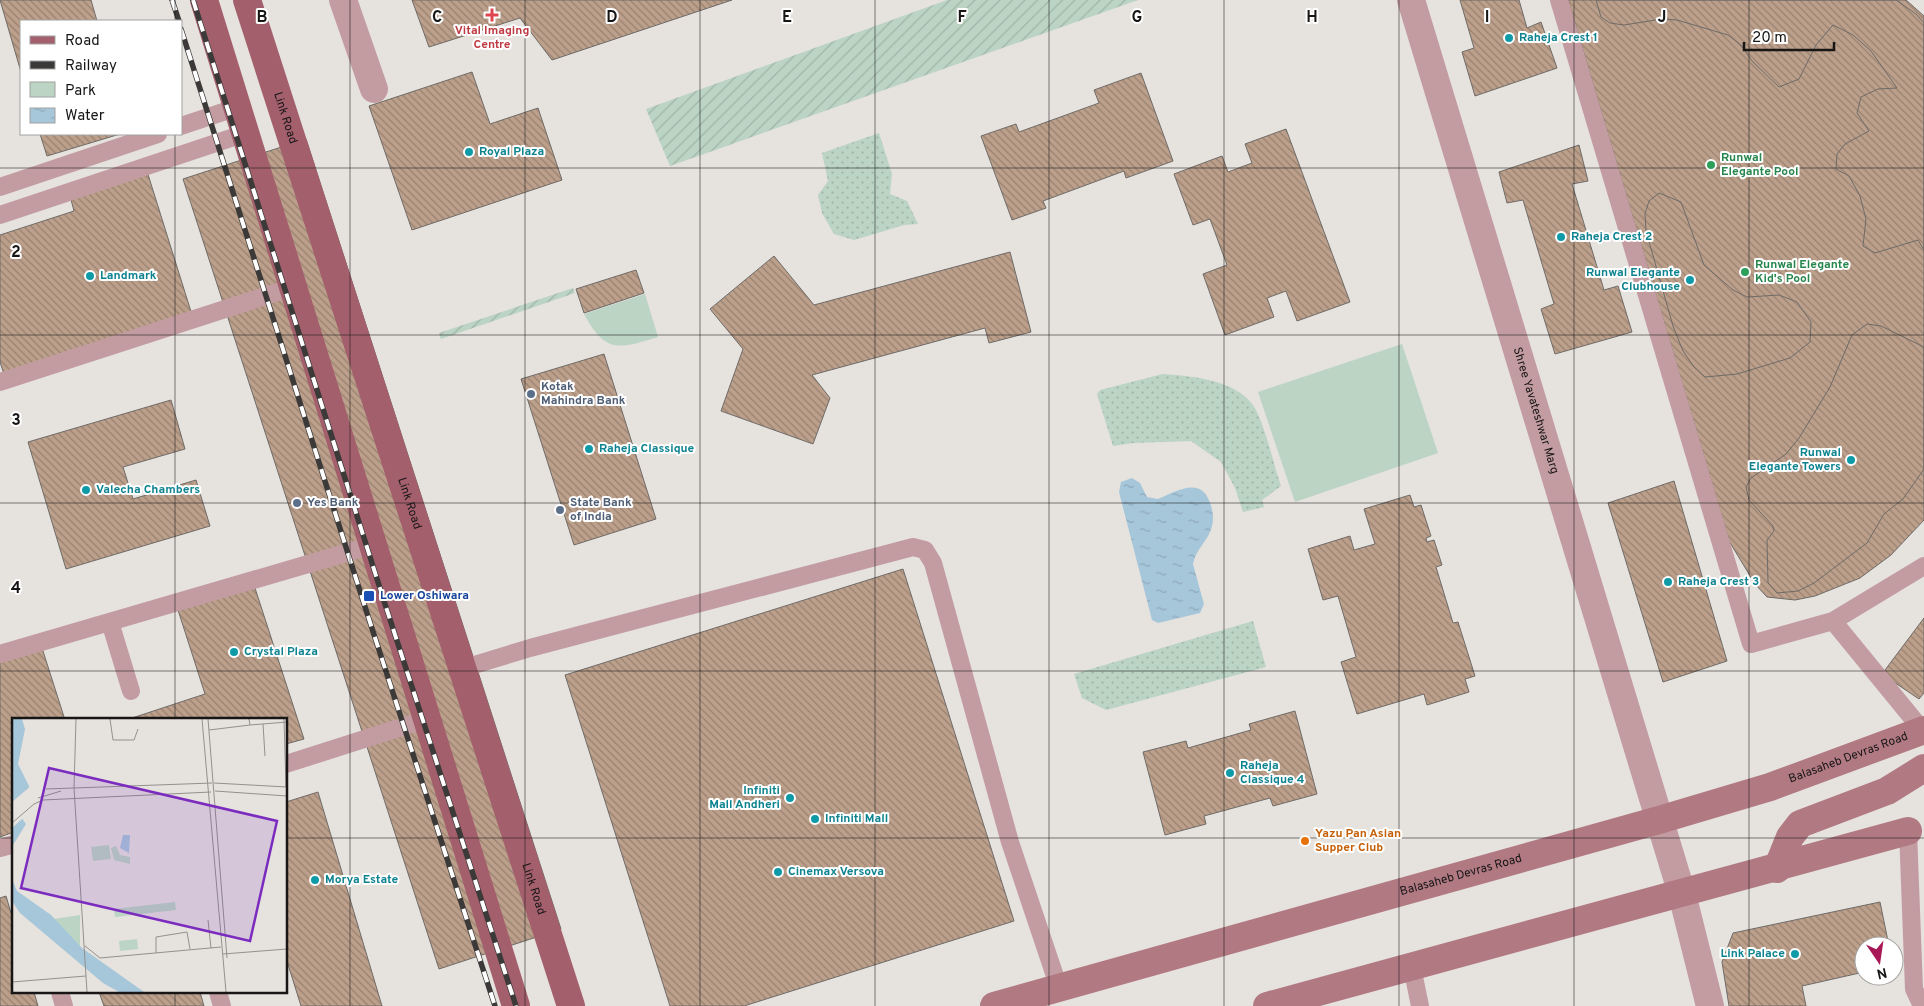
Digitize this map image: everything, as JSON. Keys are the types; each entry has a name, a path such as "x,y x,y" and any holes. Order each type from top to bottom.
{"main road":[{"path":"204,0 516,1006"},
{"name":"Link Road","path":"247,0 571,1006"},
{"name":"Balasaheb Devras Road","path":"994,1006 1659,820 1770,787 1923,730"},
{"path":"1777,868 1790,837 1800,824 1887,791 1924,768"},
{"path":"1267,1006 1908,831"}],"street":[{"path":"343,0 374,89"},
{"name":"Shree Yavateshwar Marg","path":"1411,0 1682,894 1710,1006"}],"lane":[{"path":"1559,0 1750,644 1833,622 1924,566"},
{"path":"182,126 238,107"},
{"path":"0,215 246,133"},
{"path":"0,187 155,135"},
{"path":"0,382 293,287"},
{"path":"0,654 373,545"},
{"path":"461,668 539,645 913,547 925,550 933,563 1010,842 1059,988"},
{"path":"110,622 131,691"},
{"path":"1833,622 1923,730"},
{"path":"288,763 427,720"},
{"path":"1908,831 1914,989 1922,1006"},
{"path":"1412,967 1420,1006"}],"green space":[{"path":"947,0 1138,0 670,166 646,109"},
{"path":"879,133 892,174 890,194 907,201 918,224 904,225 854,240 834,234 822,213 818,195 828,181 822,153"},
{"path":"573,288 575,293 441,339 439,333"},
{"path":"645,294 658,337 623,346 614,345 599,336 584,314"},
{"path":"1402,344 1438,453 1295,502 1258,392"},
{"path":"1163,374 1201,378 1227,386 1249,400 1256,410 1263,428 1281,486 1262,500 1264,507 1243,512 1235,488 1221,462 1191,441 1133,443 1113,446 1097,394 1100,390"},
{"path":"1253,621 1266,667 1106,710 1082,698 1074,674"}],"water":[{"path":"1132,478 1140,483 1147,497 1158,499 1188,488 1201,490 1206,495 1212,509 1213,523 1208,536 1196,554 1193,564 1204,604 1200,613 1158,623 1152,620 1119,492 1121,482"}],"building":[{"path":"0,0 91,0 97,20 20,20 20,69"},
{"path":"412,0 732,0 552,60 520,18 429,47"},
{"name":"Raheja Crest 1","path":"1460,0 1519,0 1527,28 1541,22 1557,68 1475,96 1462,52 1474,48"},
{"path":"1568,0 1906,0 1924,16 1924,520 1891,555 1860,578 1815,596 1795,600 1767,597 1755,584 1729,541"},
{"path":"1596,0 1896,0 1916,14 1924,23 1924,250 1918,240 1875,253 1863,246 1866,219 1860,196 1849,176 1836,169 1837,154 1845,144 1869,131 1857,113 1861,97 1878,89 1897,88 1871,51 1853,35 1833,25 1816,45 1799,79 1779,87 1752,61 1741,45 1728,35 1677,20 1662,19 1624,25 1610,23 1601,17"},
{"name":"Royal Plaza","path":"472,72 490,124 538,108 562,180 412,230 369,106"},
{"path":"1141,73 1173,161 1126,178 1124,171 1043,201 1046,208 1012,220 981,136 1016,124 1019,132 1099,103 1094,90"},
{"path":"1286,129 1350,302 1297,321 1286,291 1267,298 1274,317 1225,335 1203,274 1227,265 1210,219 1193,225 1174,174 1222,156 1228,172 1252,163 1245,144"},
{"path":"40,135 117,135 47,156"},
{"path":"306,139 561,929 439,969 183,179"},
{"name":"Raheja Crest 2","path":"1579,145 1588,181 1572,184 1604,290 1618,286 1632,332 1555,354 1541,309 1554,304 1523,200 1507,203 1499,172"},
{"name":"Landmark","path":"146,168 193,318 5,377 0,362 0,235 74,211 69,192"},
{"name":"Runwal Elegante Clubhouse","path":"1659,193 1681,202 1704,265 1733,290 1747,297 1779,295 1797,302 1811,322 1810,342 1790,358 1737,374 1705,377 1694,367 1683,351 1673,326 1646,231 1645,214 1649,201"},
{"path":"1010,252 1031,332 989,343 985,328 812,375 830,398 813,444 721,411 743,349 710,309 774,256 814,305"},
{"path":"636,270 644,293 584,313 576,289"},
{"name":"Runwal Elegante Towers","path":"1867,324 1881,326 1924,347 1924,469 1903,499 1884,514 1867,543 1814,583 1798,591 1777,593 1768,583 1767,540 1774,531 1773,526 1749,500 1746,487 1751,478 1786,454 1799,438 1830,387 1852,335"},
{"name":"Raheja Classique","path":"604,354 656,519 574,545 521,379"},
{"name":"Valecha Chambers","path":"171,400 185,449 123,467 133,499 196,480 210,526 66,569 28,442"},
{"name":"Raheja Crest 3","path":"1674,481 1727,661 1663,682 1608,503"},
{"path":"1410,495 1414,507 1421,505 1431,536 1426,538 1427,542 1434,540 1442,565 1436,567 1453,623 1458,622 1475,676 1465,679 1469,692 1427,705 1424,694 1357,714 1341,662 1356,657 1338,596 1323,600 1308,549 1350,536 1354,550 1375,544 1364,509"},
{"name":"Infiniti Mall Andheri","path":"903,569 1014,921 744,1006 670,1006 565,675"},
{"name":"Crystal Plaza","path":"254,585 304,739 288,743 288,718 132,718 205,694 178,610"},
{"path":"1924,618 1924,693 1919,699 1882,674"},
{"path":"42,648 64,718 12,718 12,833 0,837 0,662"},
{"name":"Raheja Classique 4","path":"1295,711 1317,794 1273,806 1270,798 1204,816 1206,824 1165,835 1143,752 1186,741 1188,748 1251,730 1249,724"},
{"name":"Morya Estate","path":"318,792 382,1006 301,1006 288,964 288,801"},
{"path":"6,896 12,916 12,994 35,994 38,1006 0,1006 0,898"},
{"name":"Link Palace","path":"1880,902 1887,936 1854,936 1854,974 1802,986 1806,1006 1729,1006 1722,962 1733,933"},
{"path":"100,994 201,994 204,1006 104,1006"}],"railway":[{"path":"172,0 179,20"},
{"path":"193,0 385,604 516,1006"},
{"path":"182,32 366,610 495,1006"}],"place":[{"name":"Vital Imaging Centre","path":"492,15"},
{"name":"Raheja Crest 1","path":"1509,38"},
{"name":"Royal Plaza","path":"469,152"},
{"name":"Runwal Elegante Pool","path":"1711,165"},
{"name":"Raheja Crest 2","path":"1561,237"},
{"name":"Runwal Elegante Kid's Pool","path":"1745,272"},
{"name":"Landmark","path":"90,276"},
{"name":"Runwal Elegante Clubhouse","path":"1690,280"},
{"name":"Kotak Mahindra Bank","path":"531,394"},
{"name":"Raheja Classique","path":"589,449"},
{"name":"Runwal Elegante Towers","path":"1851,460"},
{"name":"Valecha Chambers","path":"86,490"},
{"name":"Yes Bank","path":"297,503"},
{"name":"State Bank of India","path":"560,510"},
{"name":"Raheja Crest 3","path":"1668,582"},
{"name":"Lower Oshiwara","path":"369,596"},
{"name":"Crystal Plaza","path":"234,652"},
{"name":"Raheja Classique 4","path":"1230,773"},
{"name":"Infiniti Mall Andheri","path":"790,798"},
{"name":"Infiniti Mall","path":"815,819"},
{"name":"Yazu Pan Asian Supper Club","path":"1305,841"},
{"name":"Cinemax Versova","path":"778,872"},
{"name":"Morya Estate","path":"315,880"},
{"name":"Link Palace","path":"1795,954"}]}
